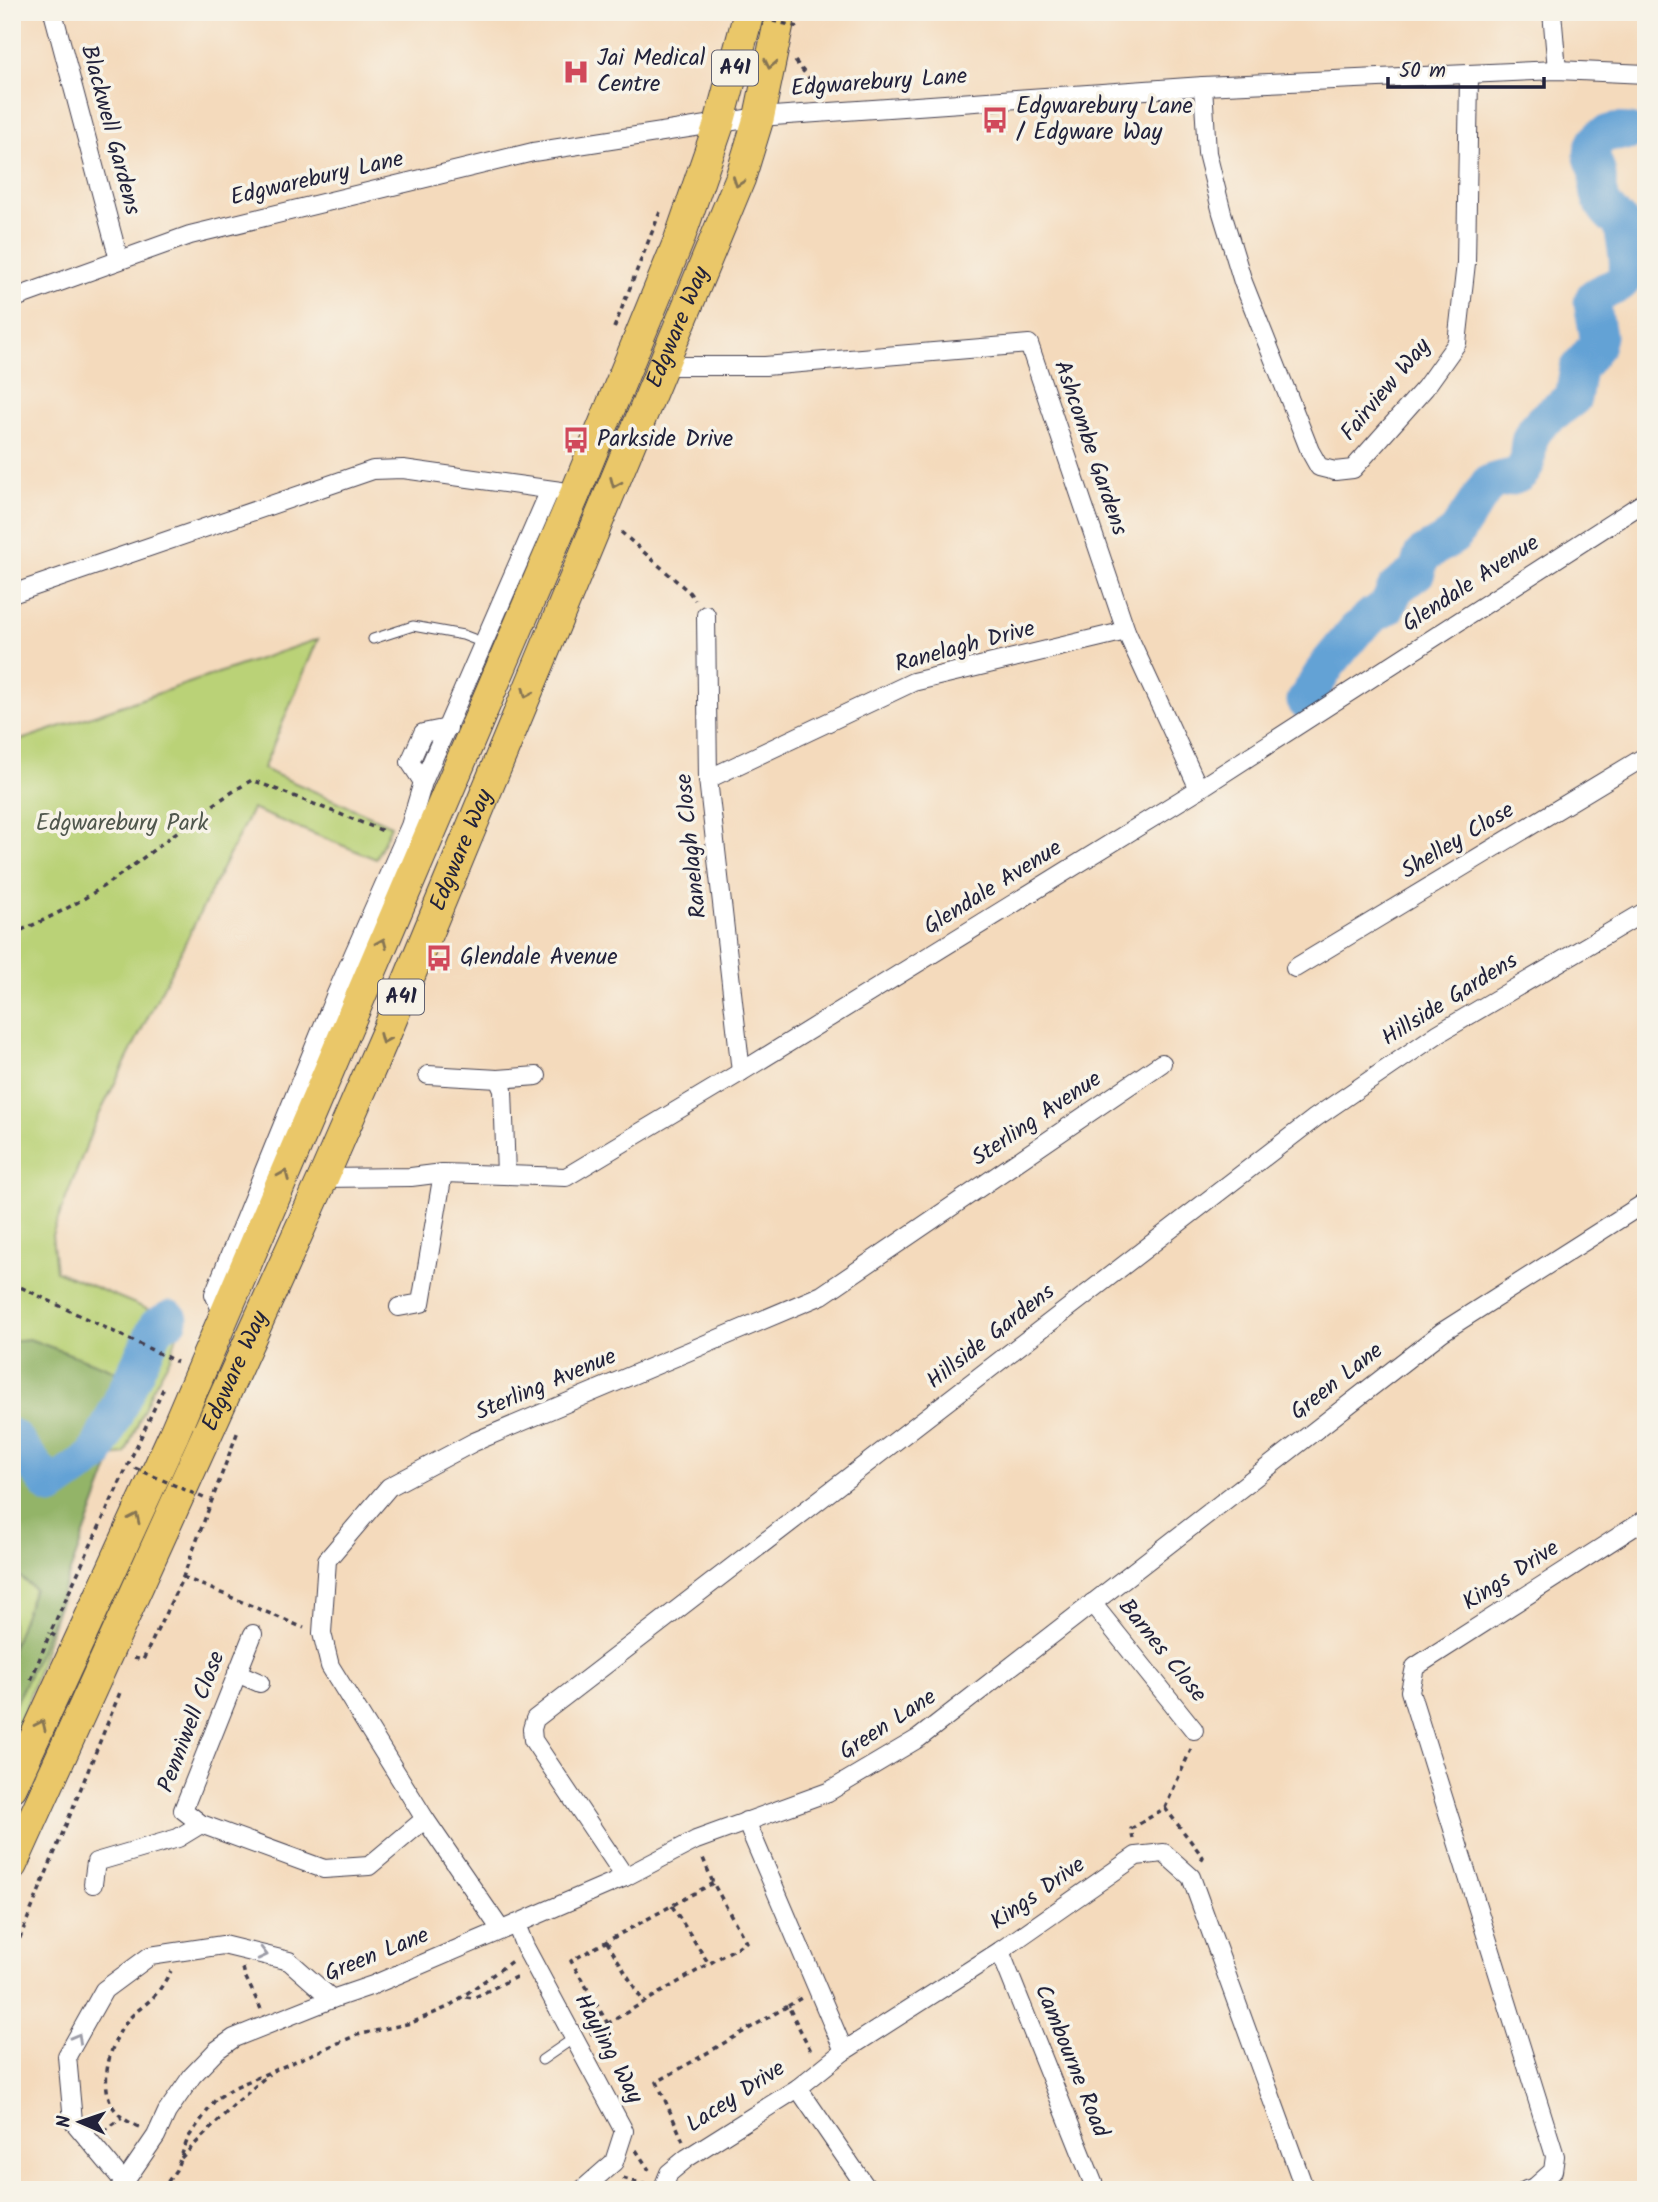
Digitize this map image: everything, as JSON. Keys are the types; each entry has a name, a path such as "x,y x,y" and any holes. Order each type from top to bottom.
{"highway":[{"name":"Edgware Way","path":"12,1787 173,1436 219,1306 422,847 562,492 680,240 719,124 748,12"},
{"name":"Edgware Way","path":"12,1865 387,1031 663,366 740,179 759,117 781,12"}],"street":[{"name":"Blackwell Gardens","path":"53,12 119,260"},
{"path":"1552,12 1556,70"},
{"name":"Edgwarebury Lane","path":"12,299 190,234 533,152 759,117 1203,86 1556,70 1646,74"},
{"name":"Fairview Way","path":"1203,86 1207,153 1243,282 1310,451 1319,467 1335,471 1353,469 1425,388 1457,343 1466,263 1469,76"},
{"name":"Ashcombe Gardens","path":"663,366 765,366 1029,344 1126,631 1199,789"},
{"path":"12,594 373,470 403,468 562,492"},
{"name":"Edgware Way","path":"219,1306 336,993 405,839 423,782 410,762 423,733 449,728 484,643 562,492"},
{"name":"Glendale Avenue","path":"323,1178 411,1177 443,1172 566,1177 1199,789 1646,501"},
{"name":"Ranelagh Close","path":"706,615 708,779 741,1072"},
{"name":"Ranelagh Drive","path":"708,779 913,682 1126,631"},
{"name":"Shelley Close","path":"1295,968 1646,757"},
{"name":"Hillside Gardens","path":"625,1877 533,1740 531,1729 535,1719 1315,1118 1439,1033 1646,911"},
{"name":"Sterling Avenue","path":"508,1927 425,1819 330,1666 322,1633 327,1560 389,1488 474,1442 822,1295 1162,1063"},
{"path":"428,1075 498,1079 537,1076"},
{"path":"498,1079 503,1090 506,1175"},
{"path":"399,1307 421,1303 443,1172"},
{"name":"Green Lane","path":"122,2186 156,2136 167,2112 203,2063 234,2038 373,1985 625,1877 696,1840 828,1792 919,1738 1442,1332 1646,1202"},
{"name":"Kings Drive","path":"1526,2190 1535,2187 1553,2171 1555,2156 1410,1691 1415,1667 1646,1519"},
{"name":"Barnes Close","path":"1092,1602 1194,1730"},
{"name":"Penniwell Close","path":"201,1824 183,1810 253,1634"},
{"path":"237,1673 260,1682"},
{"path":"93,1884 96,1862 178,1838 201,1824 324,1870 369,1866 425,1819"},
{"path":"746,1821 844,2051"},
{"path":"1136,1856 1164,1853 1191,1877 1305,2190"},
{"name":"Kings Drive","path":"844,2051 1000,1951 1136,1856"},
{"name":"Hayling Way","path":"508,1927 525,1947 536,1966 624,2132 614,2162 582,2190"},
{"path":"122,2186 73,2121 67,2056 104,1990 150,1956 223,1945 289,1961 332,1999"},
{"name":"Cambourne Road","path":"1000,1951 1096,2190"},
{"name":"Lacey Drive","path":"662,2190 669,2173 689,2156 798,2088 844,2051"},
{"path":"798,2088 868,2190"}],"lane":[{"path":"373,639 413,626 463,635 484,643"},
{"path":"542,2060 575,2040"}],"path":[{"path":"734,12 799,27 797,38"},
{"path":"794,59 812,82"},
{"path":"793,86 816,93"},
{"path":"612,331 663,205"},
{"path":"616,528 689,592 706,615"},
{"path":"12,934 55,916 120,875 217,800 252,780 405,839"},
{"path":"12,1283 177,1362 172,1372"},
{"path":"62,1639 51,1633 167,1382"},
{"path":"135,1468 206,1499"},
{"path":"183,1577 295,1626 322,1633"},
{"path":"12,1957 124,1683"},
{"path":"1136,1856 1130,1829 1164,1808 1192,1745 1194,1730"},
{"path":"1164,1808 1203,1857 1191,1877"},
{"path":"575,2040 608,2024 746,1942 713,1883 696,1840"},
{"path":"608,2024 571,1961 713,1883"},
{"path":"672,1906 709,1964"},
{"path":"607,1941 644,2003"},
{"path":"162,2190 176,2170 188,2138 216,2099 272,2071 357,2035 411,2023 448,2007 513,1960 525,1947"},
{"path":"251,1951 243,1964 244,1976 268,2024"},
{"path":"156,2136 124,2120 112,2106 107,2085 109,2060 117,2037 128,2020 156,1994 172,1970 175,1952"},
{"path":"464,1996 473,1998 536,1966"},
{"path":"689,2156 657,2082 788,2006 821,2069"},
{"path":"180,2160 272,2071"},
{"path":"207,2092 216,2099"},
{"path":"624,2132 662,2190"},
{"path":"623,2178 662,2190"}],"green space":[{"name":"Edgwarebury Park","path":"318,639 263,769 391,825 376,859 252,809 95,1123 52,1235 56,1271 181,1323 170,1358 152,1390 125,1454 92,1459 61,1599 12,1750 12,743"},
{"path":"29,1339 108,1368 140,1385 40,1652 12,1710 12,1649 34,1589 12,1570 12,1341"}],"waterway":[{"path":"1305,701 1328,664 1356,630 1387,607 1396,588 1417,572 1422,555 1454,536 1488,484 1523,471 1533,432 1573,398 1578,369 1595,347 1598,336 1592,303 1594,297 1619,284 1624,279 1627,264 1622,224 1600,199 1598,175 1592,157 1593,148 1595,142 1604,135 1629,132"},
{"path":"149,1343 157,1326 170,1319"},
{"path":"12,1437 51,1487 95,1456 146,1349"}],"place":[{"name":"Jai Medical Centre","path":"576,72"},
{"name":"Edgwarebury Lane / Edgware Way","path":"995,120"},
{"name":"Parkside Drive","path":"576,440"},
{"name":"Glendale Avenue","path":"439,958"}]}
